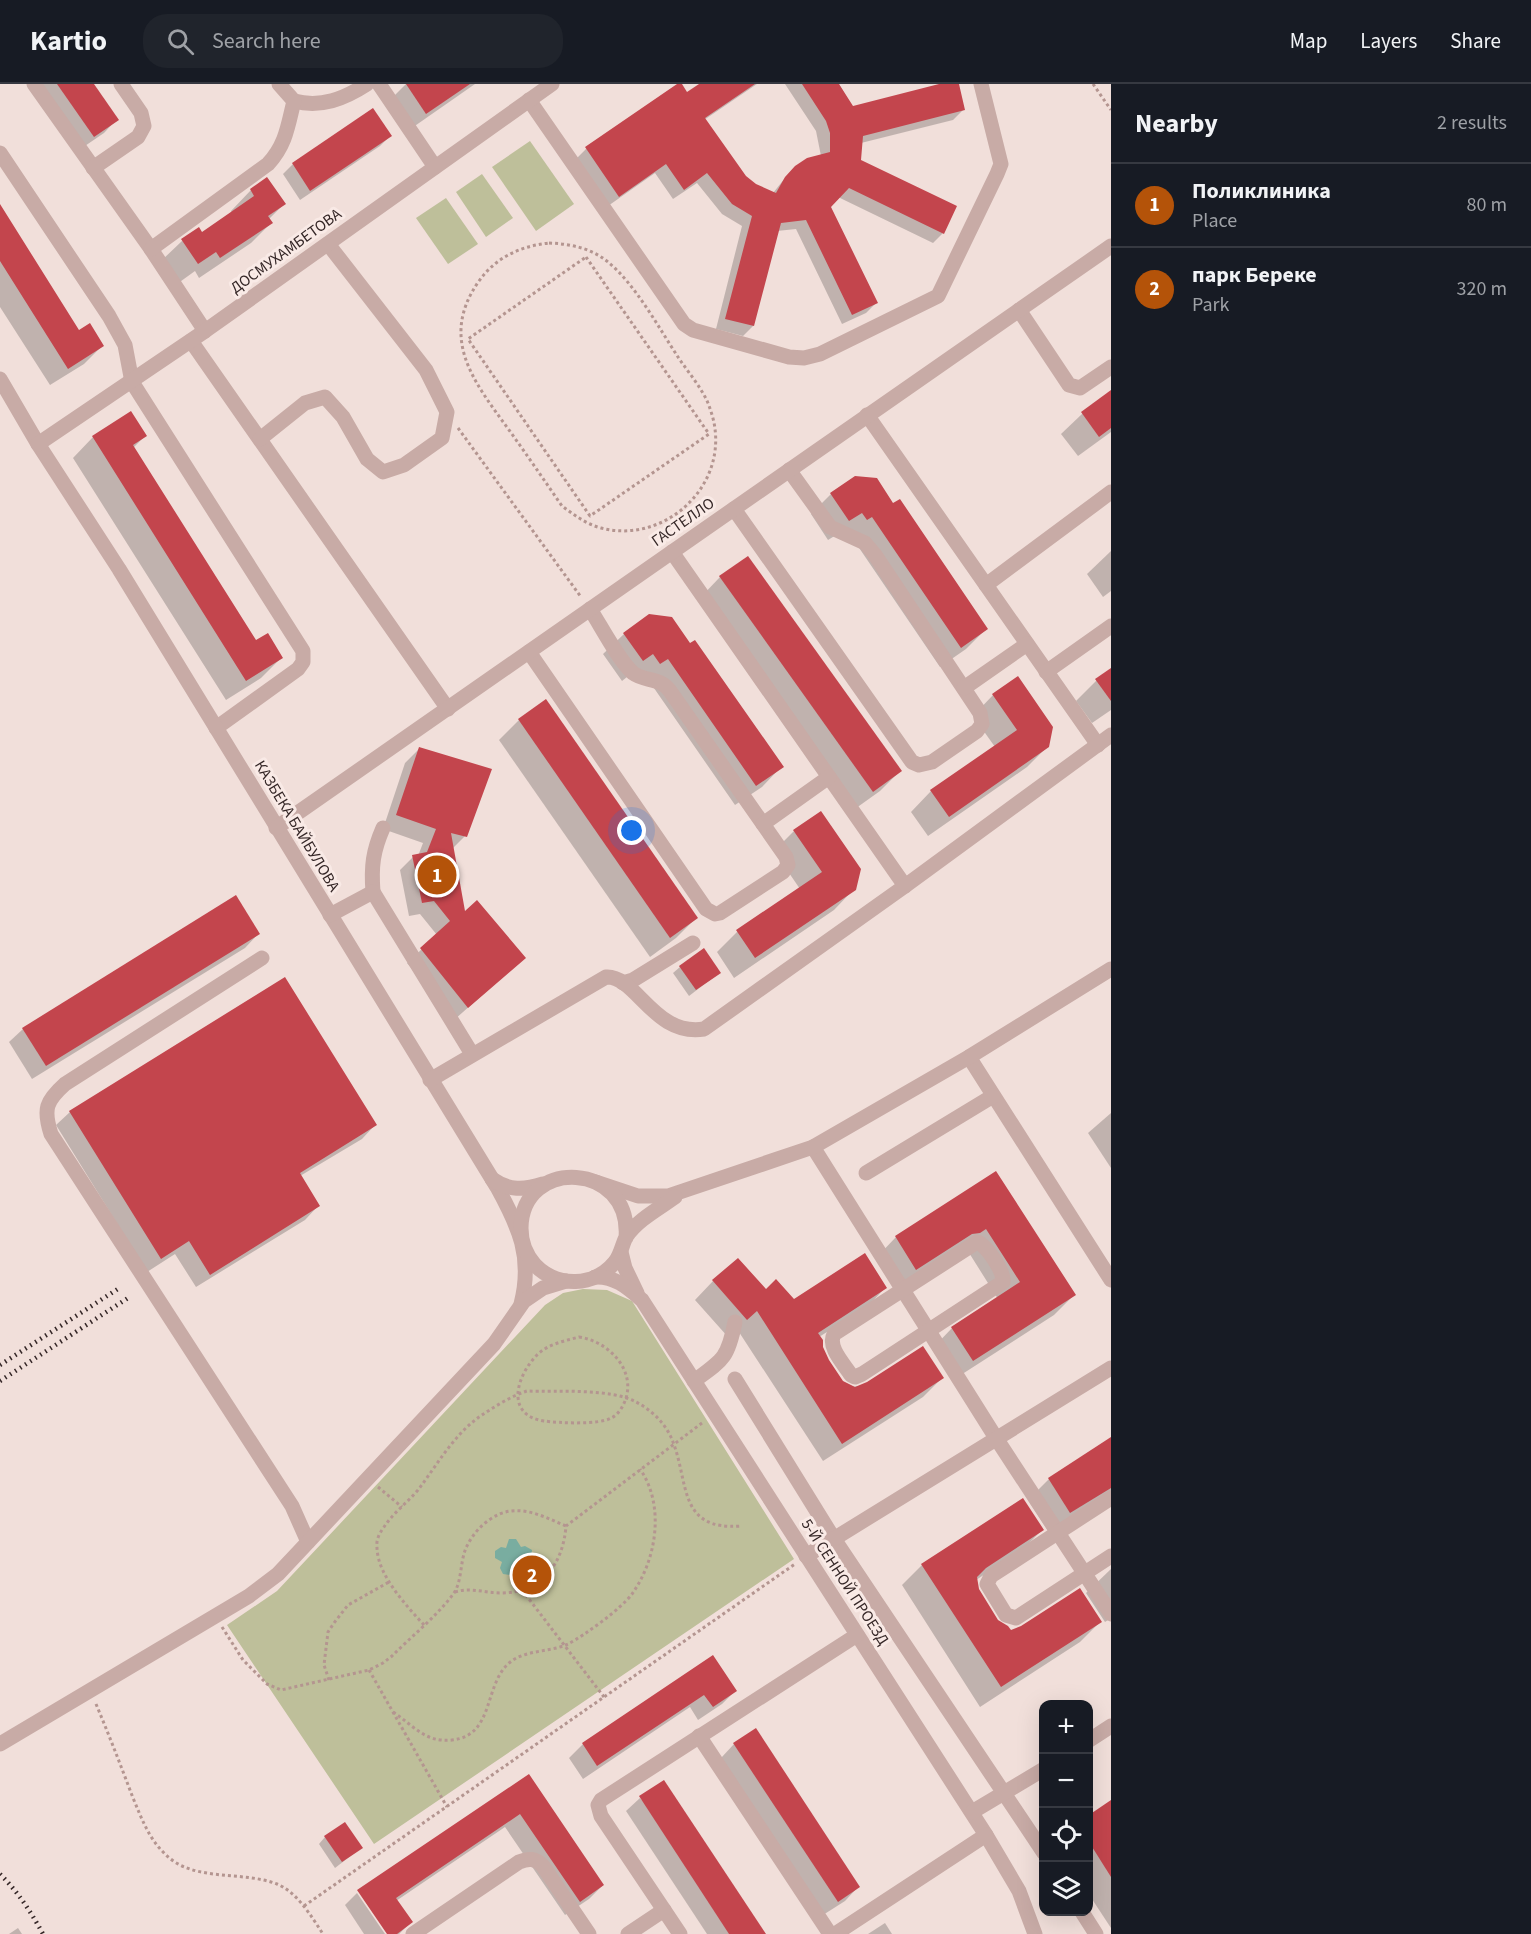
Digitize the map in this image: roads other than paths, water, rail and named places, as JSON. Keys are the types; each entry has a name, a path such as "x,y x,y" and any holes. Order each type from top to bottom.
{"street":[{"path":"34,84 151,249 205,331"},
{"path":"93,168 138,137 144,126 141,113 121,84"},
{"path":"279,84 294,101 307,104 333,101 367,84"},
{"path":"379,84 435,167"},
{"name":"ДОСМУХАМБЕТОВА","path":"38,444 191,341 552,84"},
{"path":"529,100 688,328 789,357 804,358 831,349 938,296 1001,164 981,84"},
{"path":"151,249 268,164 279,153 294,101"},
{"path":"0,153 109,316 125,345 132,382 303,651 303,662 298,669 216,728"},
{"path":"260,439 305,403 325,397 343,417 367,459 383,472 404,465 442,438 447,411 426,370 327,243"},
{"name":"ГАСТЕЛЛО","path":"276,828 1111,246"},
{"path":"1019,310 1069,385 1080,388 1111,367"},
{"path":"191,341 448,709"},
{"name":"КАЗБЕКА БАЙБУЛОВА","path":"0,379 38,444 119,569 492,1179 522,1237 526,1277 521,1304"},
{"path":"867,416 1098,745"},
{"path":"734,509 912,762 919,765 932,762 981,727 980,713 870,549 865,543 830,527 789,470"},
{"path":"986,585 1111,492"},
{"path":"672,552 905,886"},
{"path":"529,652 706,909 715,914 724,911 786,868 788,865 786,857 668,687 632,672 590,609"},
{"path":"1047,672 1111,626"},
{"path":"964,688 1027,644"},
{"path":"430,1080 606,977 623,983 666,1021 680,1028 704,1029 1111,735"},
{"path":"763,824 829,777"},
{"path":"383,828 374,850 371,872 373,892 472,1054"},
{"path":"330,915 373,892"},
{"path":"623,983 633,980 693,942"},
{"path":"262,958 65,1084 54,1094 47,1105 46,1118 51,1134 292,1506 308,1542"},
{"path":"492,1179 507,1188 518,1189 573,1176 638,1196 661,1197 682,1192 813,1147 1110,972"},
{"path":"969,1057 1111,1280"},
{"path":"866,1173 993,1096"},
{"path":"813,1147 996,1438 1111,1614"},
{"path":"549,1182 536,1192 526,1205 521,1221 522,1237 526,1253 536,1266 550,1276 566,1281 581,1281 595,1277 610,1267 623,1245 647,1218 682,1192"},
{"path":"596,1182 610,1191 620,1205 626,1221 623,1245 627,1273 642,1300"},
{"path":"977,1242 984,1245 1004,1280 855,1377 832,1346 831,1340 834,1335 902,1290 977,1242"},
{"name":"5-Й СЕННОЙ ПРОЕЗД","path":"595,1277 619,1282 642,1300 972,1812 1020,1891 1035,1934"},
{"path":"0,1744 249,1596 278,1574 494,1344 521,1304 538,1290 566,1281"},
{"path":"694,1381 725,1357 731,1345 735,1322"},
{"path":"806,1556 1111,1368"},
{"path":"735,1379 834,1539 1039,1844"},
{"path":"1111,1498 991,1576 988,1587 1006,1615 1016,1618 1111,1556"},
{"path":"680,1934 601,1816 598,1805 604,1797 857,1635"},
{"path":"1093,1738 1111,1726"},
{"path":"699,1736 830,1934"},
{"path":"972,1812 1039,1772"},
{"path":"835,1934 986,1835"},
{"path":"412,1934 519,1862 531,1859 543,1866 589,1934"},
{"path":"628,1934 664,1910"},
{"path":"1085,1916 1096,1934"}],"water":[{"path":"509,1539 516,1539 521,1547 525,1546 532,1550 531,1558 526,1561 530,1569 525,1575 518,1574 515,1570 510,1575 503,1574 500,1568 502,1562 495,1558 495,1551 501,1547 506,1548"}],"railway":[{"path":"0,1365 121,1287"},
{"path":"0,1381 128,1298"},
{"path":"0,1874 24,1902 43,1934"}],"place":[{"name":"Поликлиника","path":"437,875"},
{"name":"парк Береке","path":"532,1575"}]}
